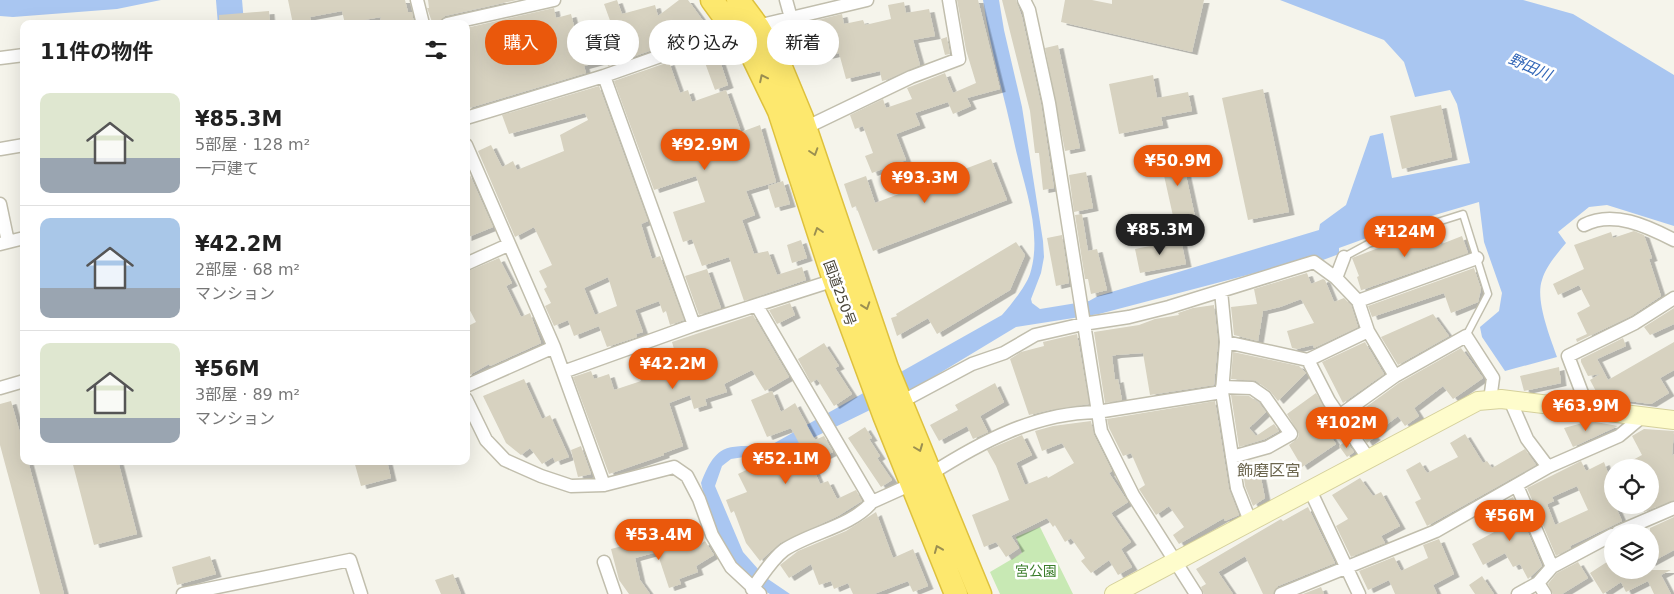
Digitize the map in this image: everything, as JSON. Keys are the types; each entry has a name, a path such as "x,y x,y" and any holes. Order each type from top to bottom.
{"highway":[{"name":"国道250号","path":"712,0 736,20"},
{"name":"国道250号","path":"738,0 744,20"},
{"name":"国道250号","path":"757,40 780,65 805,128 855,273 878,372"},
{"name":"国道250号","path":"757,65 779,111 834,280 893,408 920,480 956,594"},
{"name":"国道250号","path":"920,480 980,594"}],"street":[{"path":"417,0 422,20"},
{"path":"465,20 554,0"},
{"path":"786,0 791,18"},
{"path":"757,26 862,0"},
{"path":"805,128 911,77 959,60 949,0"},
{"path":"1024,0 1029,10 1049,103 1101,431 1110,453 1133,495 1196,594"},
{"path":"0,58 20,56"},
{"path":"470,117 649,61"},
{"path":"604,76 694,325"},
{"path":"0,149 20,146"},
{"path":"470,155 554,347 604,485"},
{"path":"0,204 4,243 20,239"},
{"path":"1584,225 1596,219 1620,218 1674,240"},
{"path":"470,262 508,245"},
{"path":"1336,278 1344,257"},
{"path":"1358,301 1477,258"},
{"path":"893,408 972,364 1004,353 1035,335 1083,324 1129,317 1314,262 1336,278 1358,301 1368,331 1395,376"},
{"path":"563,372 694,325 855,273"},
{"path":"1221,291 1226,342 1222,390 1237,488 1250,521"},
{"path":"1574,408 1582,393 1568,356 1635,323 1674,298"},
{"path":"757,306 872,502"},
{"path":"1226,342 1308,360 1368,331"},
{"path":"1339,416 1395,376 1466,336 1493,378 1490,400"},
{"path":"470,384 554,347"},
{"path":"1308,360 1339,416 1368,458"},
{"path":"0,388 20,382"},
{"path":"470,409 486,440 506,460 541,476 572,486 604,485 674,467 687,476 699,499 712,535 731,567 756,592 768,568 783,551 852,516 872,502 920,480 974,447 1024,424 1078,412 1097,412 1222,390 1252,388 1265,397 1291,434 1268,447 1232,457"},
{"path":"1114,594 1478,400 1510,400 1674,420"},
{"path":"1510,400 1527,439 1548,467"},
{"path":"1281,594 1436,531 1548,467 1619,436 1643,416"},
{"path":"1517,486 1552,567"},
{"path":"1310,490 1359,594"},
{"path":"1637,524 1674,508"},
{"path":"1518,594 1538,582 1552,567 1604,539"},
{"path":"183,594 350,560 361,594"},
{"path":"604,562 615,594"},
{"path":"1538,582 1545,594"}],"lane":[{"path":"1344,257 1368,244 1463,214 1488,294 1466,336"}],"green space":[{"name":"宮公園","path":"1040,527 1073,594 1000,594 990,572 1022,553 1016,537"}],"water":[{"path":"0,0 161,0 117,9 13,17 0,16"},
{"name":"野田川","path":"983,0 999,0 1022,107 1043,241 1044,257 1041,273 1031,299 1032,303 1040,309 1089,301 1098,296 1319,230 1320,224 1346,205 1370,136 1383,133 1392,178 1470,163 1457,104 1450,90 1415,97 1404,62 1384,40 1280,0 1523,0 1573,14 1674,75 1674,226 1607,205 1589,207 1558,232 1566,243 1546,270 1540,288 1544,318 1557,357 1505,371 1482,337 1480,327 1499,311 1502,293 1484,242 1479,202 1411,222 1339,248 1339,254 1323,260 1316,257 1099,314 1016,327 915,388 782,453 755,459 744,457 731,459 722,466 715,486 743,552 765,577 790,594 770,594 756,585 733,561 710,515 701,483 713,458 727,448 735,446 771,445 1002,315 1022,290 1030,274 1034,242 1031,210 994,55"}],"building":[{"path":"288,0 405,0 408,12 412,12 413,20 381,20 381,17 364,20 344,20 342,11 310,17 311,20 292,20"},
{"path":"428,0 517,0 445,16 441,20 431,20 427,8 429,8"},
{"path":"617,0 622,14 655,5 658,16 679,0 688,0 703,20 649,20 649,51 639,55 639,20 610,20 604,4"},
{"path":"957,0 978,0 1000,89 967,98 971,106 953,114 948,102 915,113 920,125 896,134 906,160 872,173 865,156 873,153 863,126 855,129 850,115 883,99 886,108 912,99 907,88 945,73 953,93 976,83 966,50"},
{"path":"1002,0 1016,0 1022,17 1041,104 1054,188 1043,190 1039,153 1035,153 1030,111"},
{"path":"1065,0 1092,0 1112,4 1112,0 1204,0 1192,52 1061,22"},
{"path":"904,2 906,13 929,9 935,36 913,40 920,65 882,81 880,71 846,79 839,53 839,20 817,20 842,14 844,24 863,20 865,25 891,19 888,5"},
{"path":"554,8 556,18 571,14 572,20 567,20 567,65 588,65 584,66 586,73 470,108 470,27 485,24 485,65 557,65 557,20 501,20"},
{"path":"269,11 270,20 219,20 219,15"},
{"path":"947,37 950,54 945,55 941,39"},
{"path":"1058,45 1080,148 1065,151 1045,48"},
{"path":"660,65 670,65 680,93 688,90 692,102 726,90 741,132 760,125 776,182 746,191 755,215 742,220 754,254 768,251 777,275 802,267 806,280 744,301 729,257 702,266 692,239 683,242 673,212 705,202 696,176 654,190 614,81"},
{"path":"706,65 721,65 728,85 715,90"},
{"path":"1153,75 1157,98 1188,92 1192,111 1161,117 1163,125 1119,134 1109,84"},
{"path":"599,86 648,221 641,224 652,259 660,256 684,320 670,325 666,311 663,313 659,301 635,310 643,332 636,334 637,337 607,347 599,326 574,336 568,320 554,326 545,306 551,303 544,289 547,287 539,271 552,265 534,227 515,237 478,151 491,145 502,167 513,161 517,170 564,151 560,135 588,120 585,113 509,134 502,115","holes":["608,277 617,306 595,315 584,288"]},
{"path":"1263,89 1289,212 1248,220 1222,98"},
{"path":"1441,105 1452,157 1402,169 1390,116"},
{"path":"1180,148 1196,221 1175,225 1159,153"},
{"path":"991,159 1007,200 873,251 856,206 852,208 844,184 866,176 875,203"},
{"path":"1086,172 1093,208 1074,212 1069,175"},
{"path":"470,175 493,227 470,236"},
{"path":"783,181 790,204 775,208 768,186"},
{"path":"1082,214 1088,251 1097,249 1107,290 1091,294 1088,279 1085,279 1075,215"},
{"path":"1433,229 1439,245 1462,236 1468,253 1359,291 1361,290 1357,277 1359,276 1352,258 1381,247 1416,238 1416,236"},
{"path":"1634,231 1644,235 1652,258 1649,259 1661,296 1631,316 1577,342 1576,339 1587,334 1577,313 1590,306 1579,285 1558,295 1553,284 1584,269 1574,245 1611,232 1613,238"},
{"path":"1062,235 1069,283 1056,286 1047,238"},
{"path":"801,240 807,258 792,263 787,245"},
{"path":"1181,240 1186,264 1140,273 1135,249"},
{"path":"1016,242 1025,255 1010,290 937,334 928,318 897,336 891,318 897,316 896,314"},
{"path":"499,258 512,283 506,286 521,317 530,313 541,343 490,366 489,364 470,375 470,325 476,322 470,311 470,270"},
{"path":"1474,268 1481,289 1478,302 1451,313 1444,293 1372,317 1368,306"},
{"path":"707,269 721,308 699,315 685,276"},
{"path":"1307,273 1311,284 1323,279 1325,280 1334,302 1344,298 1351,305 1358,327 1314,348 1313,345 1297,349 1292,348 1287,331 1314,323 1301,299 1263,311 1258,341 1234,335 1231,307 1257,304 1254,289"},
{"path":"790,303 795,315 777,324 769,310"},
{"path":"1214,305 1218,342 1214,385 1150,395 1143,353 1116,355 1112,356 1115,380 1118,379 1122,400 1105,403 1094,332 1139,325 1155,319 1179,315 1178,313 1193,308"},
{"path":"1674,308 1674,324 1650,335 1644,327"},
{"path":"1433,314 1449,336 1398,365 1381,337"},
{"path":"753,315 789,377 765,391 752,370 724,384 727,392 705,399 707,405 694,409 690,395 669,403 683,446 664,453 664,455 609,474 573,377 591,371 594,379 609,374 614,390 641,381 632,356 643,352 648,365 676,356 672,342"},
{"path":"1077,334 1089,404 1029,415 1010,359 1021,352 1044,346 1043,342"},
{"path":"1623,338 1626,346 1597,359 1608,380 1674,342 1674,370 1660,378 1669,393 1651,404 1599,397 1590,380 1600,374 1588,376 1581,359"},
{"path":"1365,342 1384,374 1343,403 1322,362"},
{"path":"824,343 839,366 835,368 852,394 834,406 817,379 811,383 798,359"},
{"path":"1461,348 1483,378 1453,399 1443,386 1414,408 1419,416 1405,426 1398,416 1373,435 1375,437 1367,443 1351,418 1399,383"},
{"path":"1233,352 1299,366 1306,373 1278,401 1270,391 1256,381 1231,379"},
{"path":"1559,367 1561,383 1524,391 1520,376"},
{"path":"524,379 542,419 550,415 569,457 555,462 553,457 542,464 530,448 521,455 506,443 483,396"},
{"path":"995,383 1004,402 980,416 988,432 973,439 967,426 939,441 930,425 958,410 955,405"},
{"path":"772,391 781,412 795,403 815,440 824,436 833,452 811,463 820,484 828,481 837,499 856,490 862,501 838,516 780,543 760,561 746,543 734,511 731,513 726,500 747,492 738,474 769,459 770,461 801,447 791,428 767,437 751,400"},
{"path":"1316,393 1333,421 1325,428 1336,444 1302,467 1289,445 1298,438 1299,434 1287,414"},
{"path":"1231,395 1249,396 1259,403 1266,412 1249,428 1256,436 1274,424 1279,431 1265,439 1239,447"},
{"path":"11,401 20,433 20,465 29,465 64,594 40,594 0,445 0,404"},
{"path":"1215,401 1229,489 1239,515 1225,521 1224,518 1179,544 1173,535 1184,527 1169,506 1156,515 1139,489 1145,485 1131,453 1123,456 1109,428 1107,419"},
{"path":"1091,421 1094,435 1112,471 1109,473 1128,502 1111,513 1131,542 1121,549 1132,567 1118,575 1109,560 1091,573 1081,561 1085,558 1071,538 1065,542 1055,525 1053,527 1047,518 1011,536 1019,548 1006,557 996,542 984,547 972,515 1009,500 996,466 987,450 1022,435 1032,455 1016,463 1025,485 1047,476 1048,478 1074,463 1062,443 1042,451 1035,431 1053,426"},
{"path":"1590,421 1618,426 1573,447 1564,428"},
{"path":"865,427 872,438 869,439 880,456 877,458 892,480 881,487 848,438"},
{"path":"1644,429 1674,431 1672,456 1674,454 1674,500 1659,506 1659,459 1635,459 1642,455 1632,436"},
{"path":"1465,434 1483,463 1487,461 1492,468 1525,449 1536,465 1427,526 1415,502 1421,499 1406,470 1420,462 1427,473 1458,457 1450,443"},
{"path":"1346,441 1354,452 1347,457 1339,446"},
{"path":"581,446 591,474 578,477 571,450"},
{"path":"1581,461 1586,471 1604,462 1604,514 1619,514 1622,521 1616,524 1604,524 1604,530 1570,546 1571,548 1556,556 1527,488","holes":["1577,486 1588,510 1555,525 1547,504 1554,501 1552,497"]},
{"path":"73,465 119,465 137,534 94,545"},
{"path":"355,465 388,465 391,478 361,486"},
{"path":"1259,468 1265,498 1253,506 1245,486 1243,471"},
{"path":"1360,478 1373,496 1381,492 1400,526 1381,536 1385,543 1351,557 1336,526 1348,519 1332,495"},
{"path":"1513,497 1542,566 1528,579 1520,564 1513,567 1505,553 1483,565 1472,544 1509,524 1499,504"},
{"path":"1308,507 1335,563 1278,586 1273,594 1263,594 1245,556 1218,572 1233,594 1204,594 1201,587 1206,584 1196,569 1281,519 1283,521"},
{"path":"876,512 893,558 913,549 928,586 913,592 908,581 874,594 853,594 848,583 834,589 831,581 819,585 811,564 789,578 780,565 798,551 846,531"},
{"path":"1674,517 1674,550 1659,558 1659,524"},
{"path":"681,532 685,547 689,546 690,551 705,541 714,555 696,566 698,572 679,579 681,584 669,588 657,552 635,558 640,580 650,594 629,594 619,580 611,549 648,539 649,542"},
{"path":"1439,539 1454,574 1433,585 1437,594 1395,594 1389,580 1368,590 1359,571 1394,557 1401,571 1428,558 1423,545"},
{"path":"210,556 216,574 177,585 172,567"},
{"path":"1578,562 1588,578 1562,594 1553,594 1548,584 1557,573"},
{"path":"1604,564 1604,579 1659,579 1659,570 1671,570 1661,575 1671,594 1654,594 1648,581 1626,592 1621,582 1603,594 1590,573"},
{"path":"453,574 461,594 441,594 435,580"},
{"path":"1482,576 1494,594 1475,594 1469,585"},
{"path":"1321,587 1324,594 1303,594"}],"waterway":[{"path":"229,0 231,20"}],"district":[{"name":"飾磨区宮","path":"1269,470"}]}
